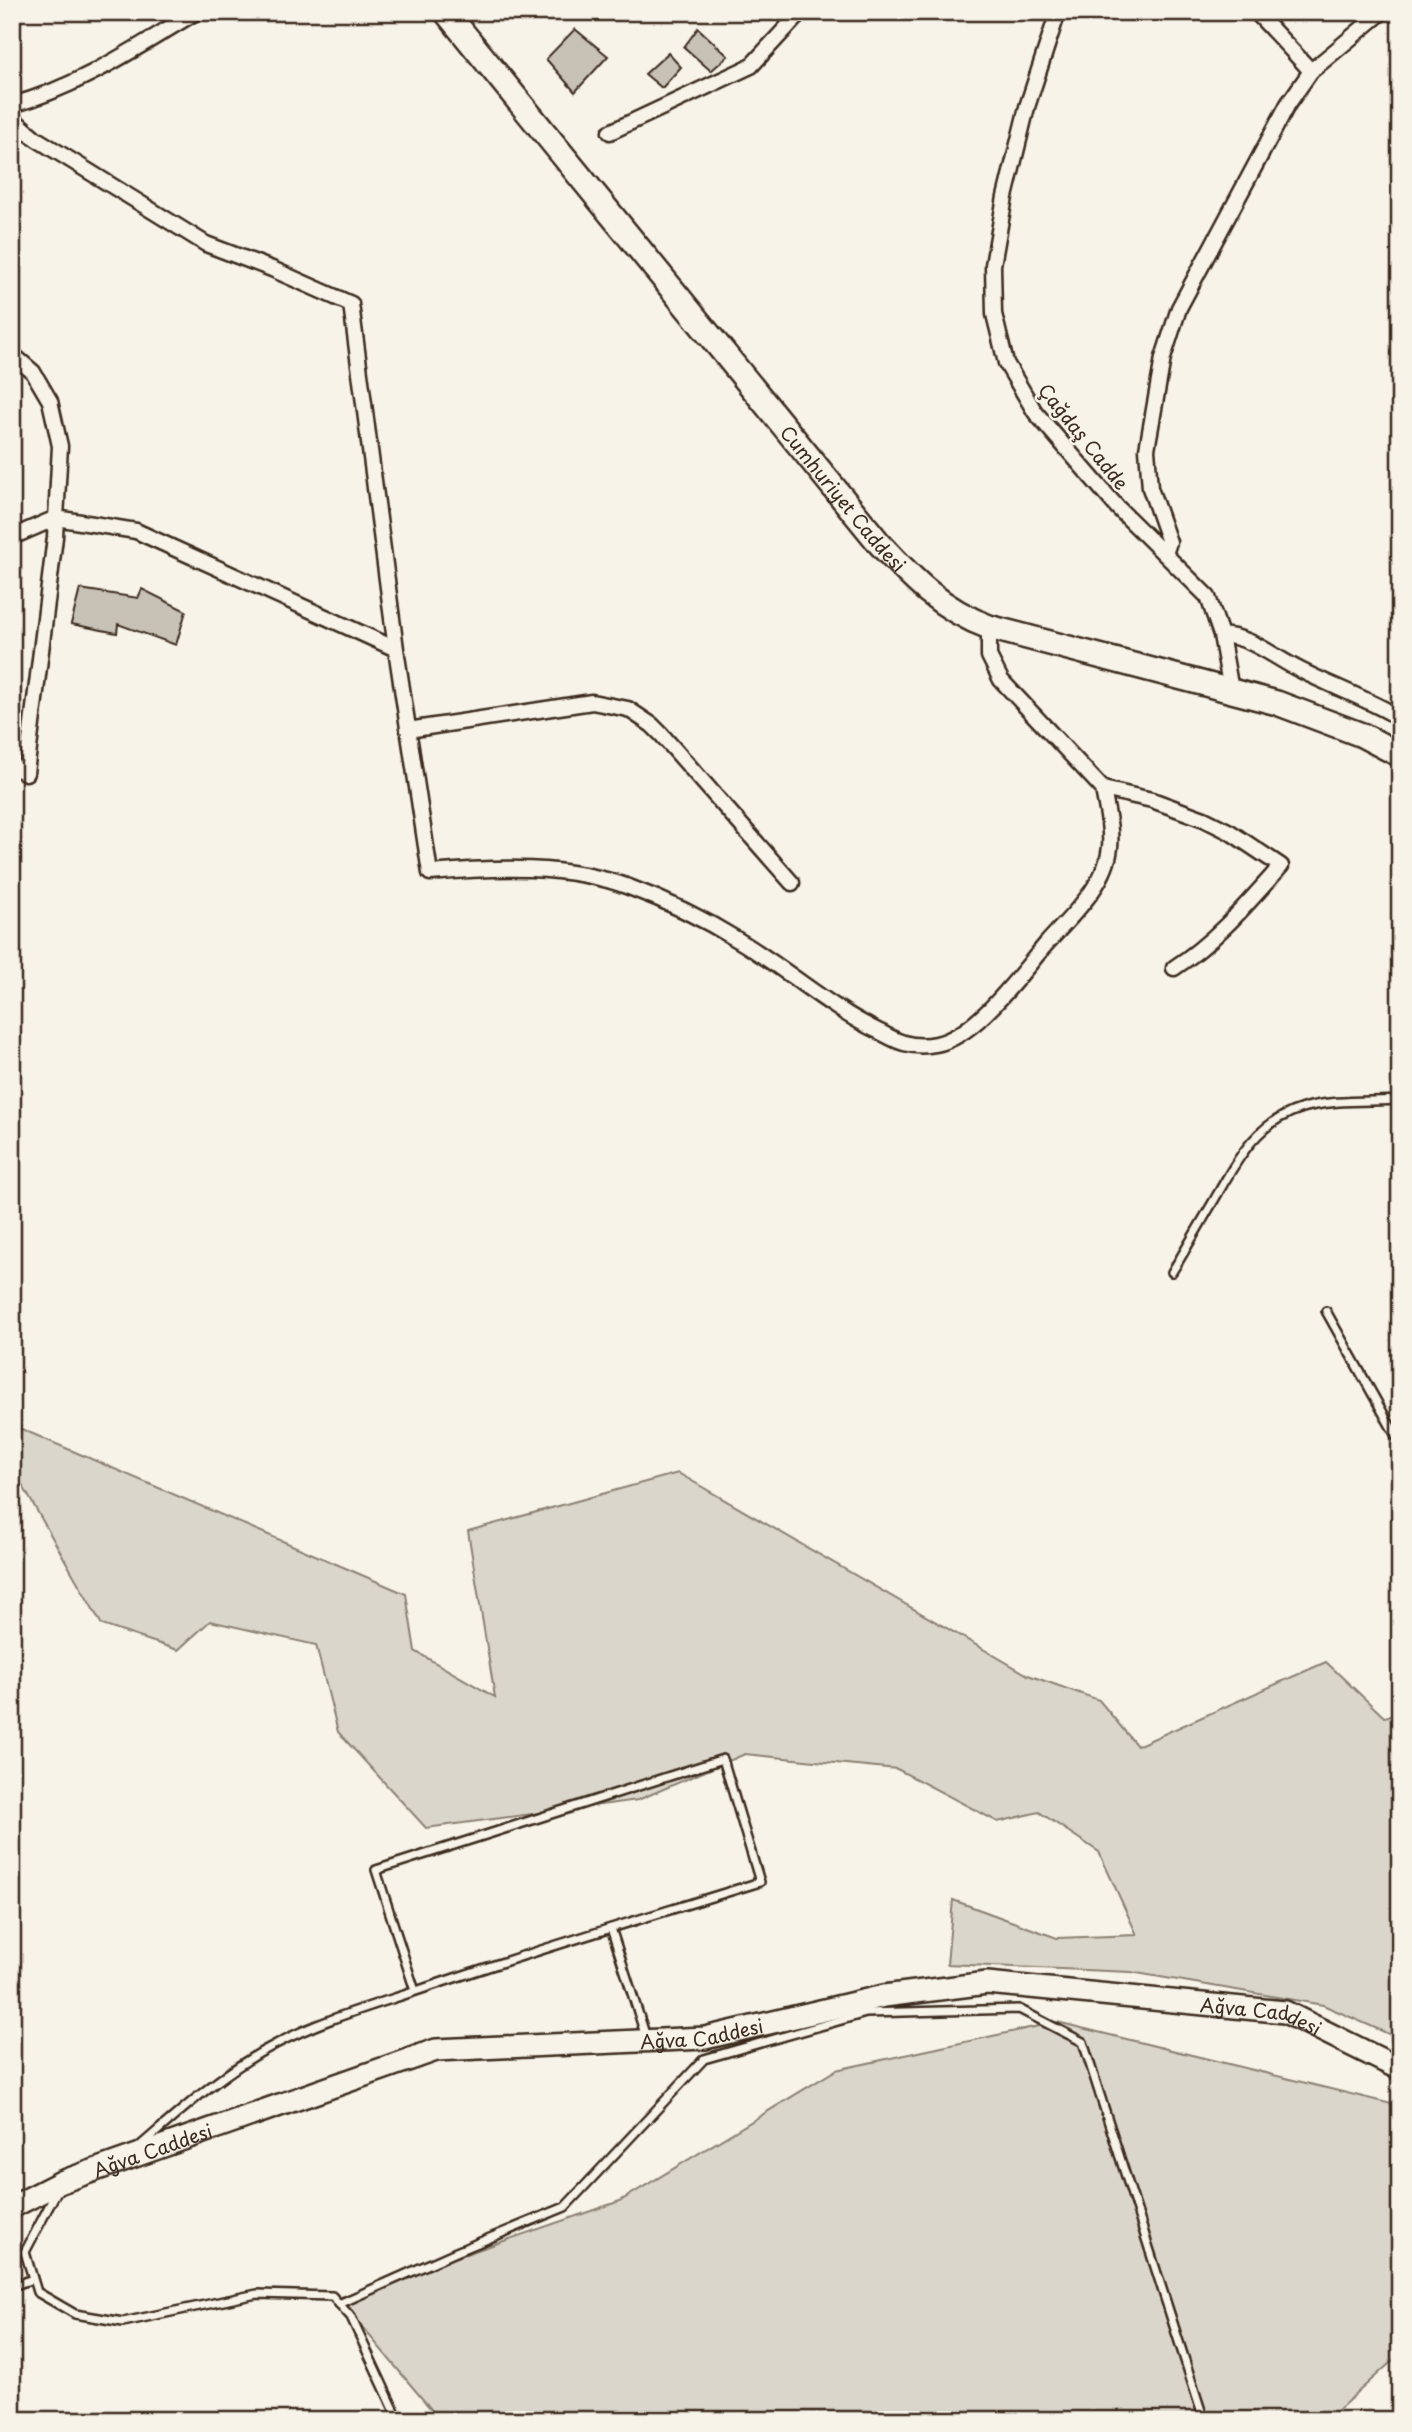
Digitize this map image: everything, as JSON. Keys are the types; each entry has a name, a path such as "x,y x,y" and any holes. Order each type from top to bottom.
{"main road":[{"name":"Cumhuriyet Caddesi","path":"446,12 879,543 936,600 967,619 989,627 1231,690 1322,719 1362,735 1400,755"}],"street":[{"path":"12,105 44,96 88,76 196,12"},
{"path":"610,132 751,66 801,12"},
{"name":"Çağdaş Cadde","path":"1058,12 1027,107 1005,197 993,265 993,314 1006,363 1035,412 1117,507 1208,597 1221,635 1231,690"},
{"path":"1256,12 1311,71"},
{"path":"1165,554 1169,542 1150,488 1147,449 1167,341 1179,308 1289,104 1311,71 1382,12"},
{"path":"12,118 35,138 206,244 272,269 351,304 396,649 430,873 503,868 539,870 626,886 710,923 770,960 856,1021 904,1044 939,1043 953,1039 977,1022 1075,912 1099,879 1110,848 1111,836 1103,789 1000,680 989,656 989,627"},
{"path":"12,354 33,372 50,401 60,446 56,518 26,773 12,766"},
{"path":"12,537 56,518 136,531 396,649"},
{"path":"1221,635 1248,640 1300,670 1370,700 1400,718"},
{"path":"408,730 592,702 628,709 646,720 661,734 792,883"},
{"path":"1103,789 1152,800 1203,819 1230,832 1280,866 1224,929 1174,968"},
{"name":"Ağva Caddesi","path":"12,2207 61,2182 436,2050 705,2038 884,1996 987,1983 1285,2012 1400,2069"}],"lane":[{"path":"1172,1272 1238,1157 1260,1131 1289,1113 1305,1107 1400,1100"},
{"path":"1326,1311 1400,1443"},
{"path":"127,2158 208,2088 274,2045 324,2022 760,1882 723,1759 376,1870 415,1991"},
{"path":"611,1928 648,2041"},
{"path":"338,2304 565,2207 704,2059 866,2013 1019,2010 1083,2042 1204,2420"},
{"path":"61,2182 25,2252 37,2292 75,2314 123,2322 257,2294 332,2297 351,2317 399,2420"},
{"path":"12,2286 33,2279"}],"shaded area":[{"path":"12,1425 406,1594 415,1651 495,1697 468,1531 678,1473 1028,1675 1099,1700 1137,1746 1326,1662 1384,1717 1400,1714 1400,2039 1323,2005 1131,1972 947,1964 953,1900 1057,1938 1137,1935 1099,1852 1039,1812 998,1822 897,1769 745,1754 638,1800 426,1828 338,1732 316,1645 210,1621 178,1650 102,1625 12,1467"},
{"path":"1057,2022 1400,2106 1400,2354 1327,2420 440,2420 338,2298 620,2201 836,2070"}],"building":[{"path":"698,28 728,56 711,71 684,47"},
{"path":"575,29 608,56 575,92 546,59"},
{"path":"668,53 681,67 662,88 645,74"},
{"path":"80,589 138,598 142,589 186,611 176,645 118,624 117,633 71,624"}]}
